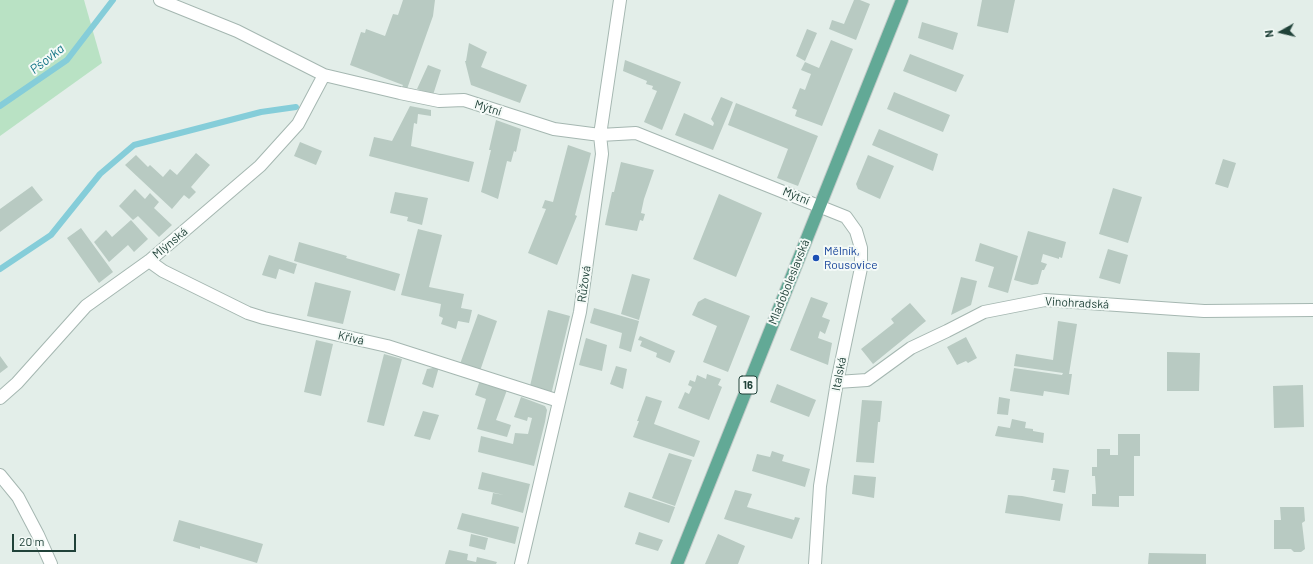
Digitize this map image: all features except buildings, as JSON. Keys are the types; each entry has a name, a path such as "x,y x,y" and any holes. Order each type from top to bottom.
{"main road":[{"name":"Mladoboleslavská","path":"677,564 902,0"}],"street":[{"name":"Mýtní","path":"160,0 238,31 324,75 400,94 439,101 464,100 554,129 600,134 636,133 819,205"},
{"name":"Růžová","path":"521,564 580,312 602,154 600,134 620,0"},
{"name":"Mlýnská","path":"0,398 17,383 86,306 149,261 260,166 298,124 324,75"},
{"name":"Italská","path":"815,564 820,486 837,382 861,268 861,248 856,231 846,216 819,205"},
{"name":"Křivá","path":"149,261 163,271 248,313 387,346 559,401"},
{"name":"Vinohradská","path":"837,382 867,380 911,348 984,312 1045,300 1204,311 1313,310"},
{"path":"0,475 18,497 51,564"}],"green space":[{"path":"0,0 84,0 102,63 0,136"}],"waterway":[{"name":"Pšovka","path":"0,106 67,60 113,0"},
{"path":"0,269 51,235 100,174 134,145 261,112 296,107"}],"place":[{"name":"Mělník, Rousovice","path":"816,258"}]}
